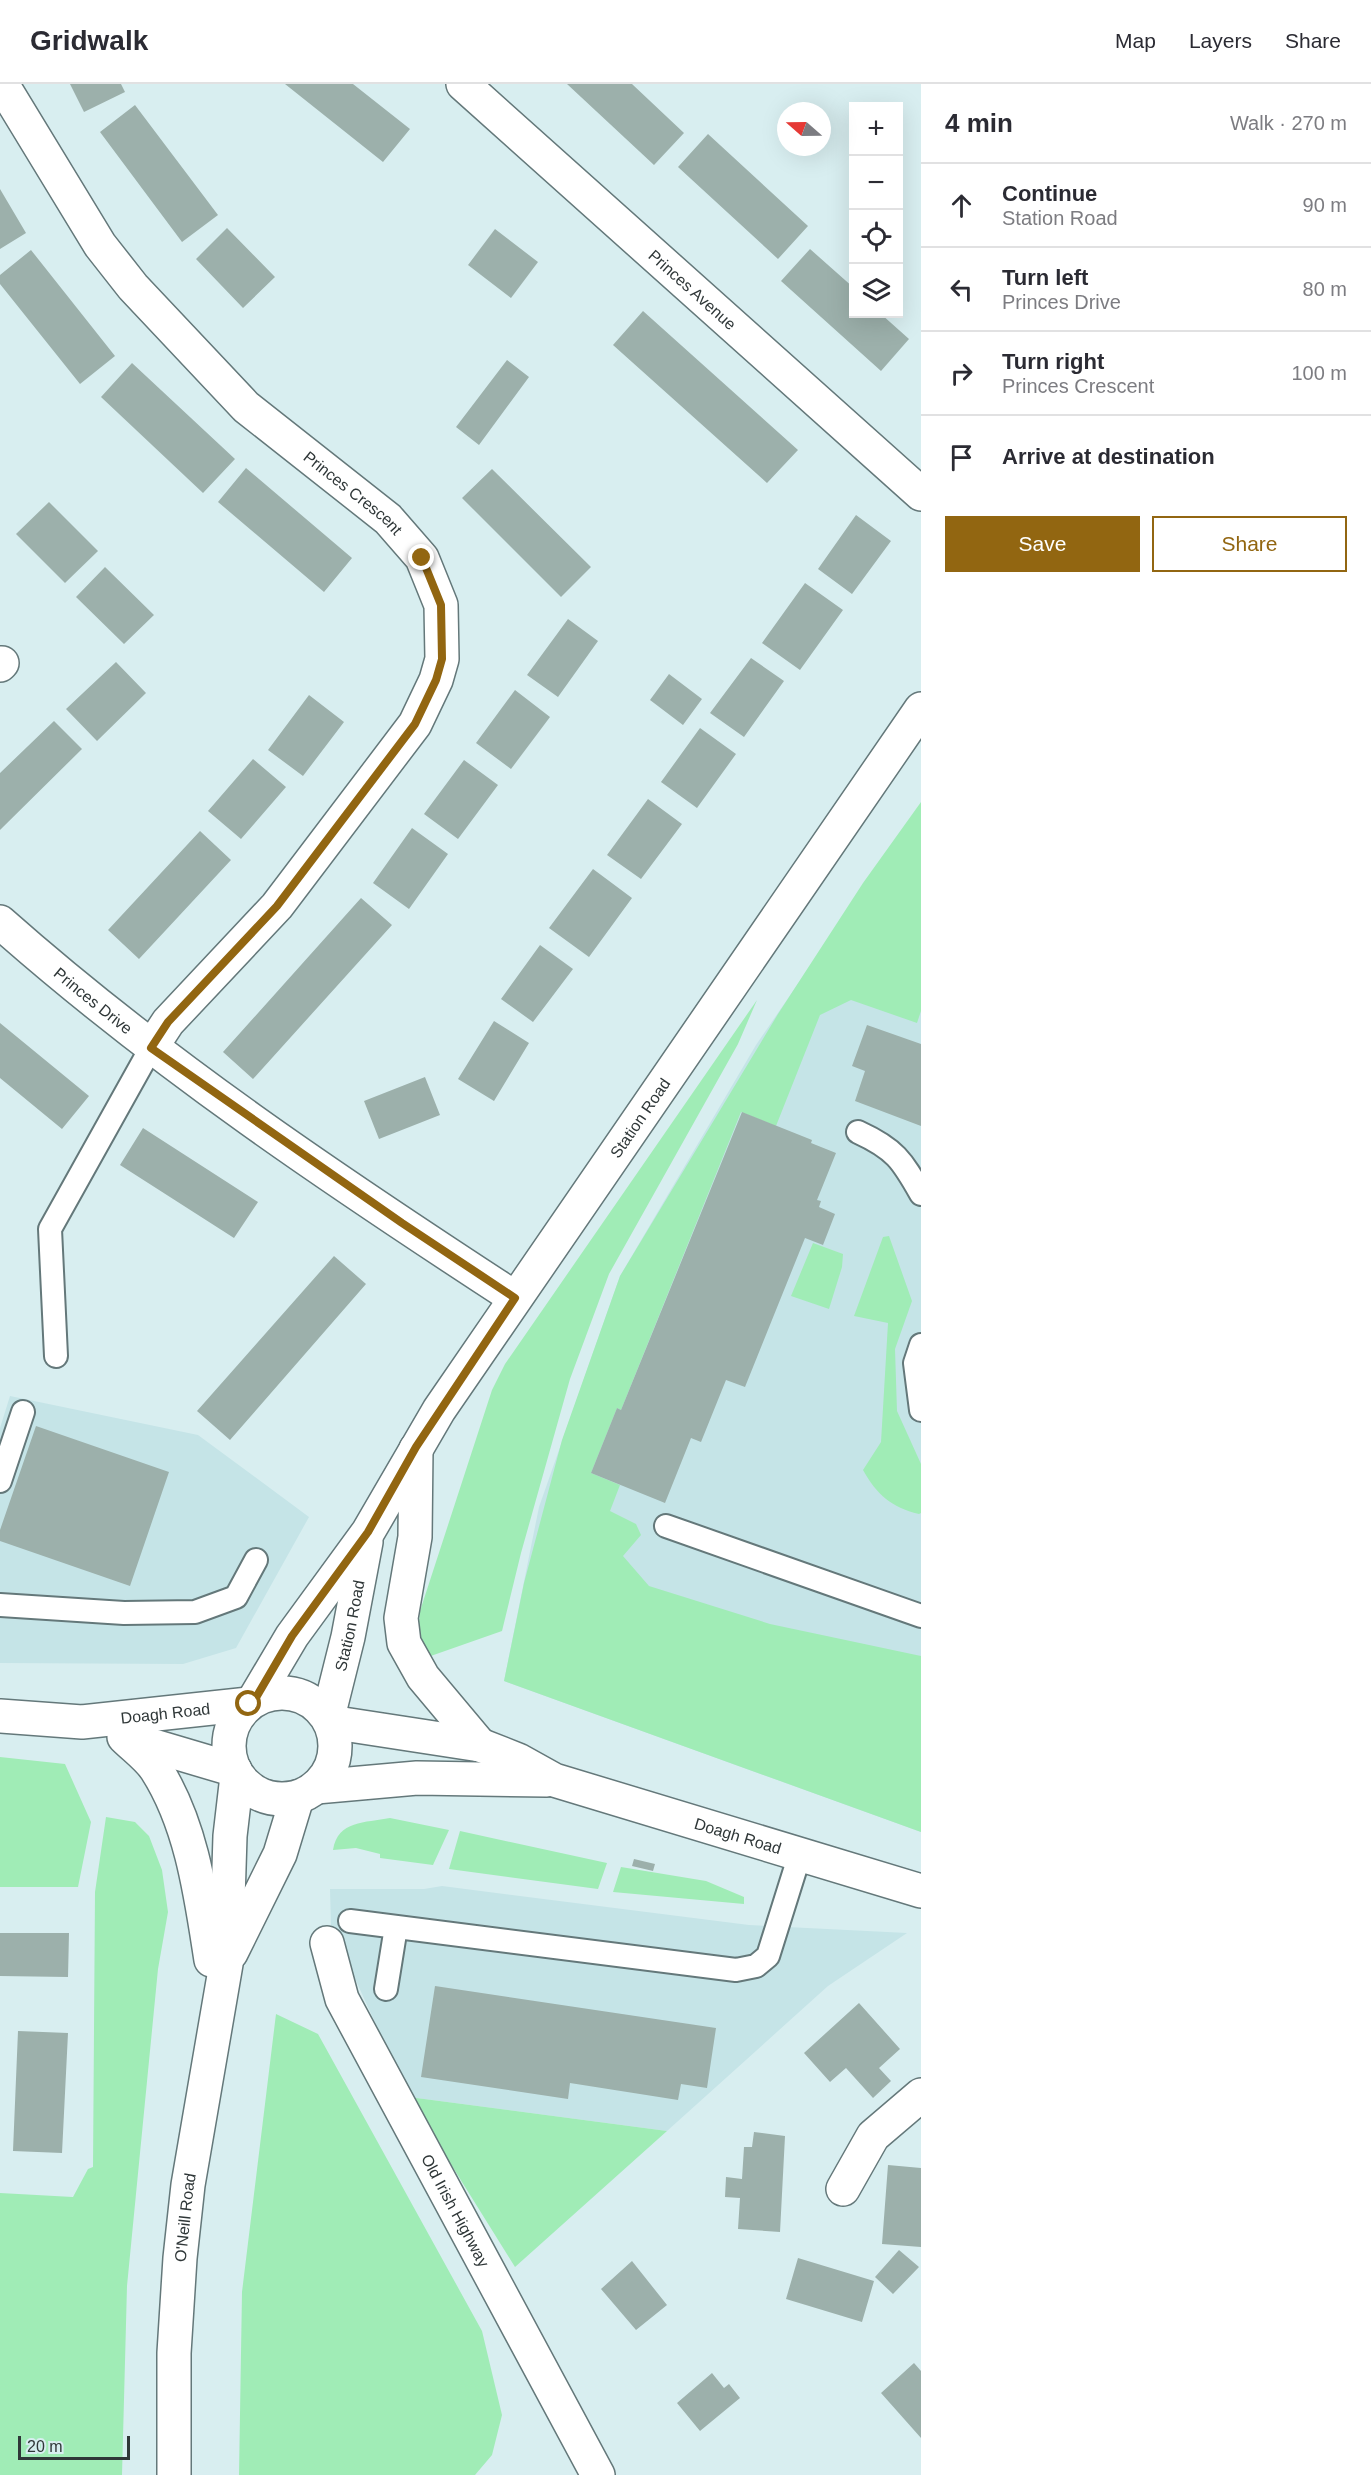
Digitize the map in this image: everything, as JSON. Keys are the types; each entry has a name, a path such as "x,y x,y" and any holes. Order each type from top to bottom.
{"main road":[{"name":"Princes Crescent","path":"2,84 100,245 133,287 246,407 388,519 422,558 441,605 442,659 436,680 415,724 277,906 168,1022 151,1048"},
{"name":"Princes Avenue","path":"463,84 921,494"},
{"name":"Station Road","path":"251,1702 292,1636 368,1532 416,1447 515,1298 921,709"},
{"name":"Princes Drive","path":"0,922 62,977 151,1048 402,1223 515,1298"},
{"path":"416,1447 416,1537 401,1618 404,1643 423,1677 480,1746"},
{"name":"Station Road","path":"329,1719 348,1637 368,1532"},
{"path":"286,1692 303,1696 317,1704 329,1719 336,1739 334,1757 328,1774 307,1793 280,1800 263,1796 249,1788 236,1773 230,1756 232,1727 251,1702 269,1694 286,1692"},
{"name":"Doagh Road","path":"0,1716 82,1722 168,1715 251,1702"},
{"name":"Doagh Road","path":"329,1719 480,1746 518,1760 555,1780 921,1891"},
{"name":"Doagh Road","path":"82,1722 236,1773"},
{"path":"124,1737 156,1768 185,1837 199,1882 218,2006"},
{"name":"O'Neill Road","path":"174,2475 174,2353 180,2258 188,2185 226,1964 230,1836 236,1773"},
{"name":"Doagh Road","path":"307,1793 417,1778 555,1780"},
{"name":"O'Neill Road","path":"226,1964 307,1793"},
{"name":"Old Irish Highway","path":"339,1932 342,2000 598,2475"},
{"path":"843,2189 873,2136 921,2095"}],"lane":[{"path":"56,1356 50,1229 151,1048"},
{"path":"858,1132 875,1140 903,1161 921,1194"},
{"path":"921,1345 915,1363 921,1410"},
{"path":"0,1481 23,1412"},
{"path":"666,1526 921,1616"},
{"path":"0,1605 124,1613 195,1612 236,1597 255,1560"},
{"path":"339,1932 396,1927 736,1970 756,1966 768,1956 800,1854"},
{"path":"386,1989 396,1927"}],"shaded area":[{"path":"921,804 921,1832 504,1681 539,1507 620,1276 756,1045"},
{"path":"10,1396 198,1435 309,1517 236,1648 183,1664 0,1663 0,1428"},
{"path":"442,1886 749,1925 907,1933 828,1986 667,2131 409,2097 331,1926 330,1889 424,1889"}],"green space":[{"path":"921,802 921,1011 917,1023 851,1000 820,1015 776,1126 741,1112 621,1410 617,1408 591,1473 620,1485 610,1511 636,1524 641,1535 623,1556 649,1586 770,1624 921,1656 921,1832 504,1681 524,1583 562,1440 620,1276 778,1014 863,883"},
{"path":"757,1000 738,1044 609,1274 570,1379 521,1553 502,1631 425,1658 418,1639 420,1611 492,1390 505,1364"},
{"path":"889,1236 912,1301 895,1349 897,1411 921,1464 921,1513 919,1514 900,1508 886,1499 863,1470 881,1442 888,1323 854,1316 883,1237"},
{"path":"813,1243 843,1254 842,1267 829,1309 791,1296"},
{"path":"0,1757 65,1764 91,1822 78,1887 0,1887"},
{"path":"106,1817 135,1822 149,1836 162,1870 168,1912 158,1969 127,2286 122,2475 0,2475 0,2193 73,2197 88,2169 93,2167 95,1892"},
{"path":"390,1818 449,1830 433,1865 380,1858 380,1854 356,1848 333,1850 340,1833 347,1828 362,1822"},
{"path":"460,1831 607,1863 598,1889 449,1869"},
{"path":"621,1867 706,1881 744,1897 744,1904 613,1892"},
{"path":"276,2014 318,2034 482,2331 502,2415 492,2455 475,2475 239,2475 242,2292"},
{"path":"409,2097 667,2131 515,2267"}],"building":[{"path":"70,84 121,84 125,92 84,112"},
{"path":"285,84 353,84 410,129 383,162"},
{"path":"567,84 632,84 684,133 654,165"},
{"path":"135,105 218,215 182,242 100,132"},
{"path":"708,134 808,226 778,259 678,167"},
{"path":"0,189 26,233 0,249"},
{"path":"227,228 275,277 243,308 196,259"},
{"path":"495,229 538,262 511,298 468,265"},
{"path":"810,249 849,284 849,318 885,318 909,339 881,371 781,281"},
{"path":"31,250 115,356 80,384 0,284 0,275"},
{"path":"643,311 798,450 767,483 613,345"},
{"path":"507,360 529,377 479,445 456,427"},
{"path":"132,363 235,459 203,493 101,397"},
{"path":"246,468 352,558 324,592 218,502"},
{"path":"492,469 591,567 561,597 462,498"},
{"path":"49,502 98,551 65,583 16,534"},
{"path":"856,515 891,541 852,594 818,569"},
{"path":"105,567 154,615 124,644 76,597"},
{"path":"805,583 843,610 800,670 762,643"},
{"path":"568,619 598,641 558,697 527,675"},
{"path":"751,658 784,681 744,737 710,713"},
{"path":"116,662 146,693 97,741 66,709"},
{"path":"669,674 702,699 683,725 650,700"},
{"path":"515,690 550,717 511,769 476,743"},
{"path":"309,695 344,722 303,776 268,750"},
{"path":"54,721 82,749 0,830 0,773"},
{"path":"700,728 736,754 697,808 661,782"},
{"path":"253,759 286,787 241,839 208,811"},
{"path":"464,760 498,785 458,839 424,814"},
{"path":"648,799 682,824 641,879 607,855"},
{"path":"412,828 448,854 409,909 373,883"},
{"path":"200,831 231,860 139,959 108,930"},
{"path":"593,869 632,898 589,957 549,928"},
{"path":"361,898 392,925 253,1079 223,1052"},
{"path":"540,945 573,969 533,1022 501,999"},
{"path":"494,1021 529,1043 494,1101 458,1079"},
{"path":"0,1023 89,1096 62,1129 0,1078"},
{"path":"867,1025 921,1044 921,1126 855,1101 865,1071 852,1066"},
{"path":"425,1077 440,1115 379,1139 364,1101"},
{"path":"742,1112 812,1140 811,1143 836,1153 817,1200 821,1201 819,1207 835,1214 823,1245 805,1238 745,1387 726,1380 701,1442 691,1438 665,1503 591,1473 617,1408 621,1410"},
{"path":"143,1128 258,1202 234,1238 120,1165"},
{"path":"334,1256 366,1284 230,1440 197,1411"},
{"path":"36,1426 169,1472 130,1586 0,1541 0,1530"},
{"path":"634,1859 655,1864 653,1871 632,1866"},
{"path":"0,1933 69,1933 68,1977 0,1976"},
{"path":"435,1986 716,2028 707,2088 681,2084 678,2100 570,2083 568,2099 421,2077"},
{"path":"859,2003 900,2049 879,2068 891,2081 873,2098 846,2068 830,2082 804,2053"},
{"path":"18,2031 68,2033 62,2153 13,2151"},
{"path":"754,2132 785,2136 780,2232 738,2229 740,2198 725,2197 726,2177 742,2179 744,2147 752,2147"},
{"path":"888,2165 921,2168 921,2247 882,2244"},
{"path":"899,2250 919,2267 893,2294 875,2277"},
{"path":"798,2258 874,2281 862,2322 786,2299"},
{"path":"632,2261 667,2305 636,2330 601,2289"},
{"path":"914,2363 921,2371 921,2438 881,2393"},
{"path":"712,2373 724,2388 729,2384 740,2398 700,2431 677,2403"}],"route":[{"path":"249,1704 254,1701 292,1636 368,1532 416,1447 515,1298 402,1223 151,1048 168,1022 277,906 415,724 436,680 442,659 441,605 422,558"}]}
